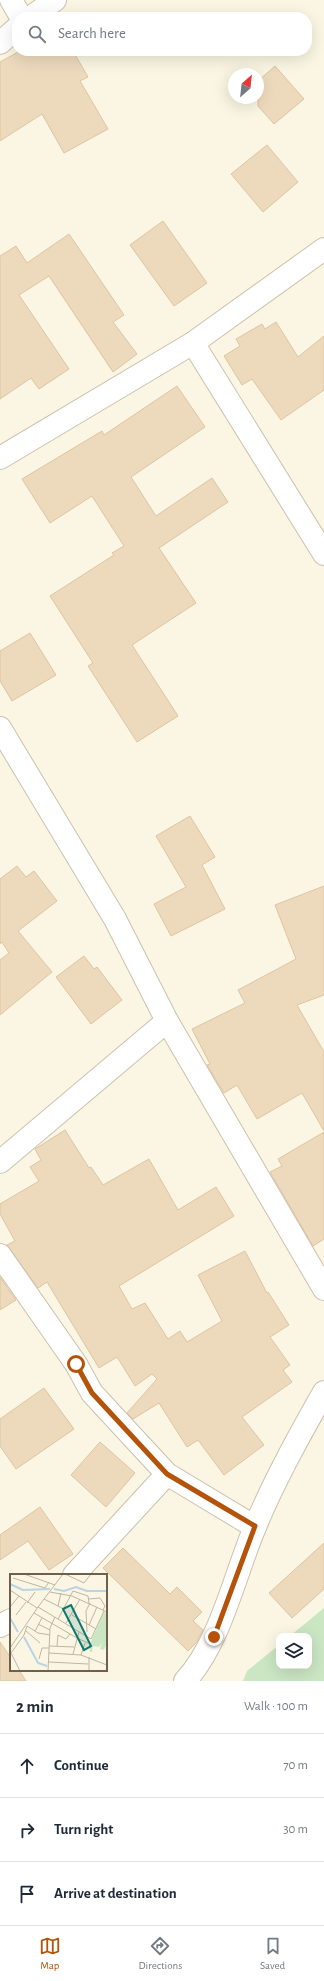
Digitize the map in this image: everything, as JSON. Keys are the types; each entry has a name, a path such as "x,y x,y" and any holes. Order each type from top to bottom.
{"street":[{"path":"11,0 18,12"},
{"path":"38,12 55,0"},
{"path":"0,43 12,32"},
{"path":"0,458 193,343 324,249"},
{"path":"193,343 324,554"},
{"path":"0,728 115,919 167,1021 324,1289"},
{"path":"0,1162 167,1021"},
{"path":"0,1255 76,1364 92,1393 167,1474 255,1526"},
{"path":"185,1681 194,1671 214,1637 255,1526 303,1429 324,1392"},
{"path":"75,1574 167,1474"},
{"path":"0,1626 10,1621"}],"green space":[{"path":"324,1608 324,1681 243,1681 247,1671 276,1647 276,1669 312,1669 312,1633 294,1633"}],"building":[{"path":"12,55 76,56 88,77 80,81 108,129 64,153 42,114 0,141 0,62"},
{"path":"275,66 304,99 274,124 258,106 258,104 264,104 264,76"},
{"path":"267,145 298,182 263,212 231,174"},
{"path":"163,221 207,283 174,306 130,245"},
{"path":"69,234 124,315 113,322 137,354 113,372 49,276 19,295 69,369 39,389 31,378 0,399 0,256 16,246 27,263"},
{"path":"276,322 298,357 324,336 324,390 281,420 252,379 242,385 224,356 240,346 236,339 262,324 265,329"},
{"path":"177,386 205,427 131,477 156,516 212,478 228,502 159,548 196,603 132,645 178,716 137,742 88,666 93,663 50,596 114,555 112,553 124,546 92,496 50,523 22,479 102,431 104,435"},
{"path":"30,633 56,675 12,701 0,681 0,651"},
{"path":"190,816 215,857 202,865 225,909 171,936 154,904 186,887 156,836"},
{"path":"17,866 26,877 34,871 57,901 18,931 52,972 0,1015 0,960 9,953 2,942 0,944 0,879"},
{"path":"324,886 324,995 297,1005 324,1052 324,1131 302,1093 257,1119 237,1085 224,1093 207,1065 210,1064 192,1029 245,1003 238,990 296,959 275,905"},
{"path":"84,956 94,969 97,967 122,1000 91,1024 56,977"},
{"path":"65,1130 89,1168 91,1167 103,1185 149,1159 178,1210 216,1187 234,1216 119,1286 132,1309 145,1303 168,1339 180,1331 187,1342 222,1321 198,1275 245,1251 267,1293 268,1292 289,1325 270,1337 290,1365 283,1370 292,1382 242,1417 264,1445 224,1475 198,1440 187,1447 159,1403 133,1419 127,1413 157,1379 152,1374 135,1386 117,1357 99,1368 47,1282 38,1288 7,1245 15,1241 0,1214 0,1204 39,1181 30,1167 41,1160 35,1149"},
{"path":"324,1132 324,1239 313,1246 270,1172 282,1166 278,1159"},
{"path":"0,1277 16,1300 0,1310"},
{"path":"44,1388 74,1429 16,1469 0,1446 0,1419"},
{"path":"100,1442 135,1473 106,1507 71,1475"},
{"path":"40,1507 73,1554 49,1570 28,1541 0,1560 0,1535"},
{"path":"324,1543 324,1589 292,1618 269,1593"},
{"path":"123,1548 170,1594 177,1587 202,1612 193,1621 203,1630 196,1643 188,1651 103,1568"},
{"path":"0,1642 10,1657 10,1671 20,1671 26,1681 0,1681"}],"route":[{"path":"76,1364 92,1393 167,1474 255,1526 214,1637"}]}
